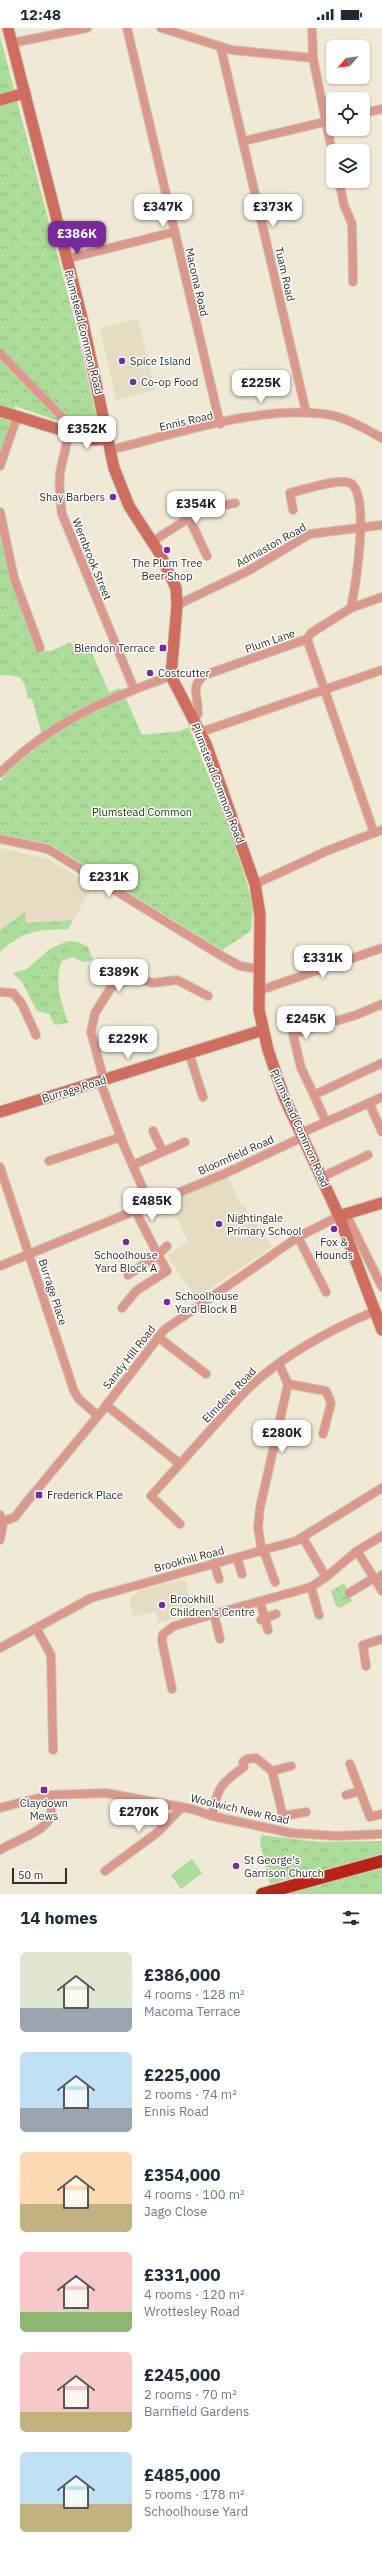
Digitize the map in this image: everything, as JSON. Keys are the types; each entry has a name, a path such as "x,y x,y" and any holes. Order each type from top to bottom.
{"highway":[{"path":"262,1894 382,1861"}],"street":[{"name":"Plumstead Common Road","path":"8,28 86,336 110,450 124,496 153,541 172,578 177,605 171,676 201,732 255,884 260,914 258,991 263,1030 274,1072 322,1177 343,1215 382,1330"},
{"path":"12,42 87,28"},
{"name":"Macoma Road","path":"127,28 220,424"},
{"path":"161,28 181,32 222,48 313,58"},
{"path":"312,28 313,58 326,109"},
{"name":"Tuam Road","path":"222,48 306,412"},
{"path":"0,100 24,93"},
{"path":"370,112 382,109"},
{"path":"244,141 326,122"},
{"path":"340,188 344,205 352,224 353,282"},
{"path":"66,259 174,232"},
{"path":"0,353 65,420 69,433"},
{"path":"0,411 93,440 107,439"},
{"name":"Ennis Road","path":"110,450 264,414 306,412 346,420 382,438"},
{"path":"0,466 17,417"},
{"name":"Wernbrook Street","path":"69,433 60,480 62,514 134,688"},
{"path":"293,510 290,493 346,482 355,487 358,494 360,529 351,608"},
{"path":"207,556 189,518 190,512 235,502"},
{"path":"0,512 14,578 40,648"},
{"path":"153,541 189,518"},
{"name":"Admaston Road","path":"177,605 248,571 310,534 360,529 382,525"},
{"name":"Plum Lane","path":"194,718 198,714 195,690 199,679 211,673 306,639 311,633 351,608 382,597"},
{"path":"306,639 374,833"},
{"path":"201,732 382,670"},
{"path":"0,773 34,743 62,723 107,699 134,688 171,676"},
{"path":"255,884 329,850 382,830"},
{"path":"0,839 48,849 220,955 240,966 258,969"},
{"path":"258,991 382,948"},
{"path":"150,1204 121,1137 102,1080 90,1032 95,1013 112,986 128,980 138,979 153,983 177,980 208,996"},
{"path":"0,992 13,993 22,1004 36,1035"},
{"path":"326,1122 301,1068 293,1034 356,1015 382,1004"},
{"name":"Burrage Road","path":"0,1112 263,1030"},
{"path":"189,1053 203,1097"},
{"path":"314,1095 382,1063"},
{"name":"Bloomfield Road","path":"0,1266 224,1174 326,1122 382,1097"},
{"path":"369,1103 382,1132"},
{"path":"154,1131 162,1152"},
{"path":"49,1161 121,1137"},
{"path":"133,1165 185,1142"},
{"path":"322,1177 368,1155"},
{"name":"Burrage Place","path":"0,1167 74,1391 78,1398 98,1416"},
{"path":"382,1203 343,1215 352,1226 382,1287"},
{"path":"122,1308 136,1291 167,1271 135,1210"},
{"name":"Sandy Hill Road","path":"0,1540 1,1521 15,1517 98,1416 158,1337 174,1321 298,1237 343,1215"},
{"path":"298,1237 326,1292"},
{"path":"128,1275 158,1255 167,1246"},
{"name":"Elmdene Road","path":"180,1524 152,1496 179,1463 184,1462 252,1384 279,1364 338,1328 375,1311"},
{"path":"158,1337 206,1374"},
{"path":"275,1582 263,1552 258,1526 260,1508 288,1384 279,1364"},
{"path":"288,1384 326,1392 331,1403 323,1434"},
{"path":"106,1405 179,1463"},
{"name":"Brookhill Road","path":"0,1648 91,1598 214,1563 263,1552 303,1538 382,1488"},
{"path":"172,1689 162,1641 163,1634 174,1626 311,1587 357,1552 382,1536"},
{"path":"303,1538 326,1577"},
{"path":"357,1552 377,1578 382,1591"},
{"path":"237,1558 242,1574"},
{"path":"214,1563 219,1579"},
{"path":"349,1593 377,1578"},
{"path":"311,1587 318,1615"},
{"path":"260,1602 263,1619 268,1630"},
{"path":"214,1614 220,1639"},
{"path":"263,1619 276,1614"},
{"path":"36,1628 52,1655 53,1750"},
{"path":"366,1666 363,1645 382,1639"},
{"path":"212,1816 218,1790 224,1782 244,1767 243,1762 247,1759 256,1758 272,1771 283,1816 306,1812"},
{"path":"350,1764 370,1817 382,1814"},
{"path":"272,1771 291,1766"},
{"path":"346,1795 360,1791"},
{"name":"Woolwich New Road","path":"0,1808 50,1796 106,1793 182,1807 212,1816 291,1833 336,1836 382,1834"},
{"path":"0,1850 16,1844 48,1820 51,1809 50,1796"},
{"path":"105,1871 158,1832 182,1807"}],"shaded area":[{"path":"138,319 155,390 116,400 100,328"},
{"path":"0,848 48,859 93,886 73,920 26,923 25,912 0,930"},
{"name":"Nightingale Primary School","path":"228,1176 241,1206 244,1205 272,1247 196,1298 167,1255 188,1242 169,1200"},
{"name":"Brookhill Children’s Centre","path":"184,1579 196,1613 158,1623 156,1611 133,1617 130,1599 142,1589"}],"green space":[{"path":"0,36 75,322 97,421 96,429 91,432 15,406 0,455"},
{"name":"Plumstead Common","path":"0,534 9,577 37,651 51,651 71,642 76,653 89,646 109,692 121,688 142,735 180,731 189,727 229,827 248,887 253,909 251,931 222,950 50,844 0,834 0,781 12,768 44,742 32,699 28,699 23,682 18,677 0,675"},
{"path":"25,912 26,923 73,920 68,929 39,931 24,935 16,939 0,952 0,930"},
{"path":"68,941 78,942 88,947 93,960 84,962 73,957 62,961 59,968 58,984 68,1023 55,1025 49,1014 37,1011 22,982 13,973 27,969 51,948"},
{"path":"344,1583 352,1601 340,1608 336,1606 331,1591"},
{"path":"261,1835 319,1842 382,1841 382,1854 270,1884 260,1843"},
{"path":"192,1859 202,1873 181,1889 171,1875"},
{"path":"382,1866 382,1894 280,1894"}],"place":[{"name":"Spice Island","path":"122,361"},
{"name":"Co-op Food","path":"133,382"},
{"name":"Shay Barbers","path":"113,497"},
{"name":"The Plum Tree Beer Shop","path":"167,550"},
{"name":"Blendon Terrace","path":"163,648"},
{"name":"Costcutter","path":"150,673"},
{"name":"Nightingale Primary School","path":"219,1224"},
{"name":"Fox & Hounds","path":"334,1229"},
{"name":"Schoolhouse Yard Block A","path":"126,1242"},
{"name":"Schoolhouse Yard Block B","path":"167,1302"},
{"name":"Frederick Place","path":"39,1495"},
{"name":"Brookhill Children’s Centre","path":"162,1605"},
{"name":"Claydown Mews","path":"44,1790"},
{"name":"St George's Garrison Church","path":"236,1866"}]}
